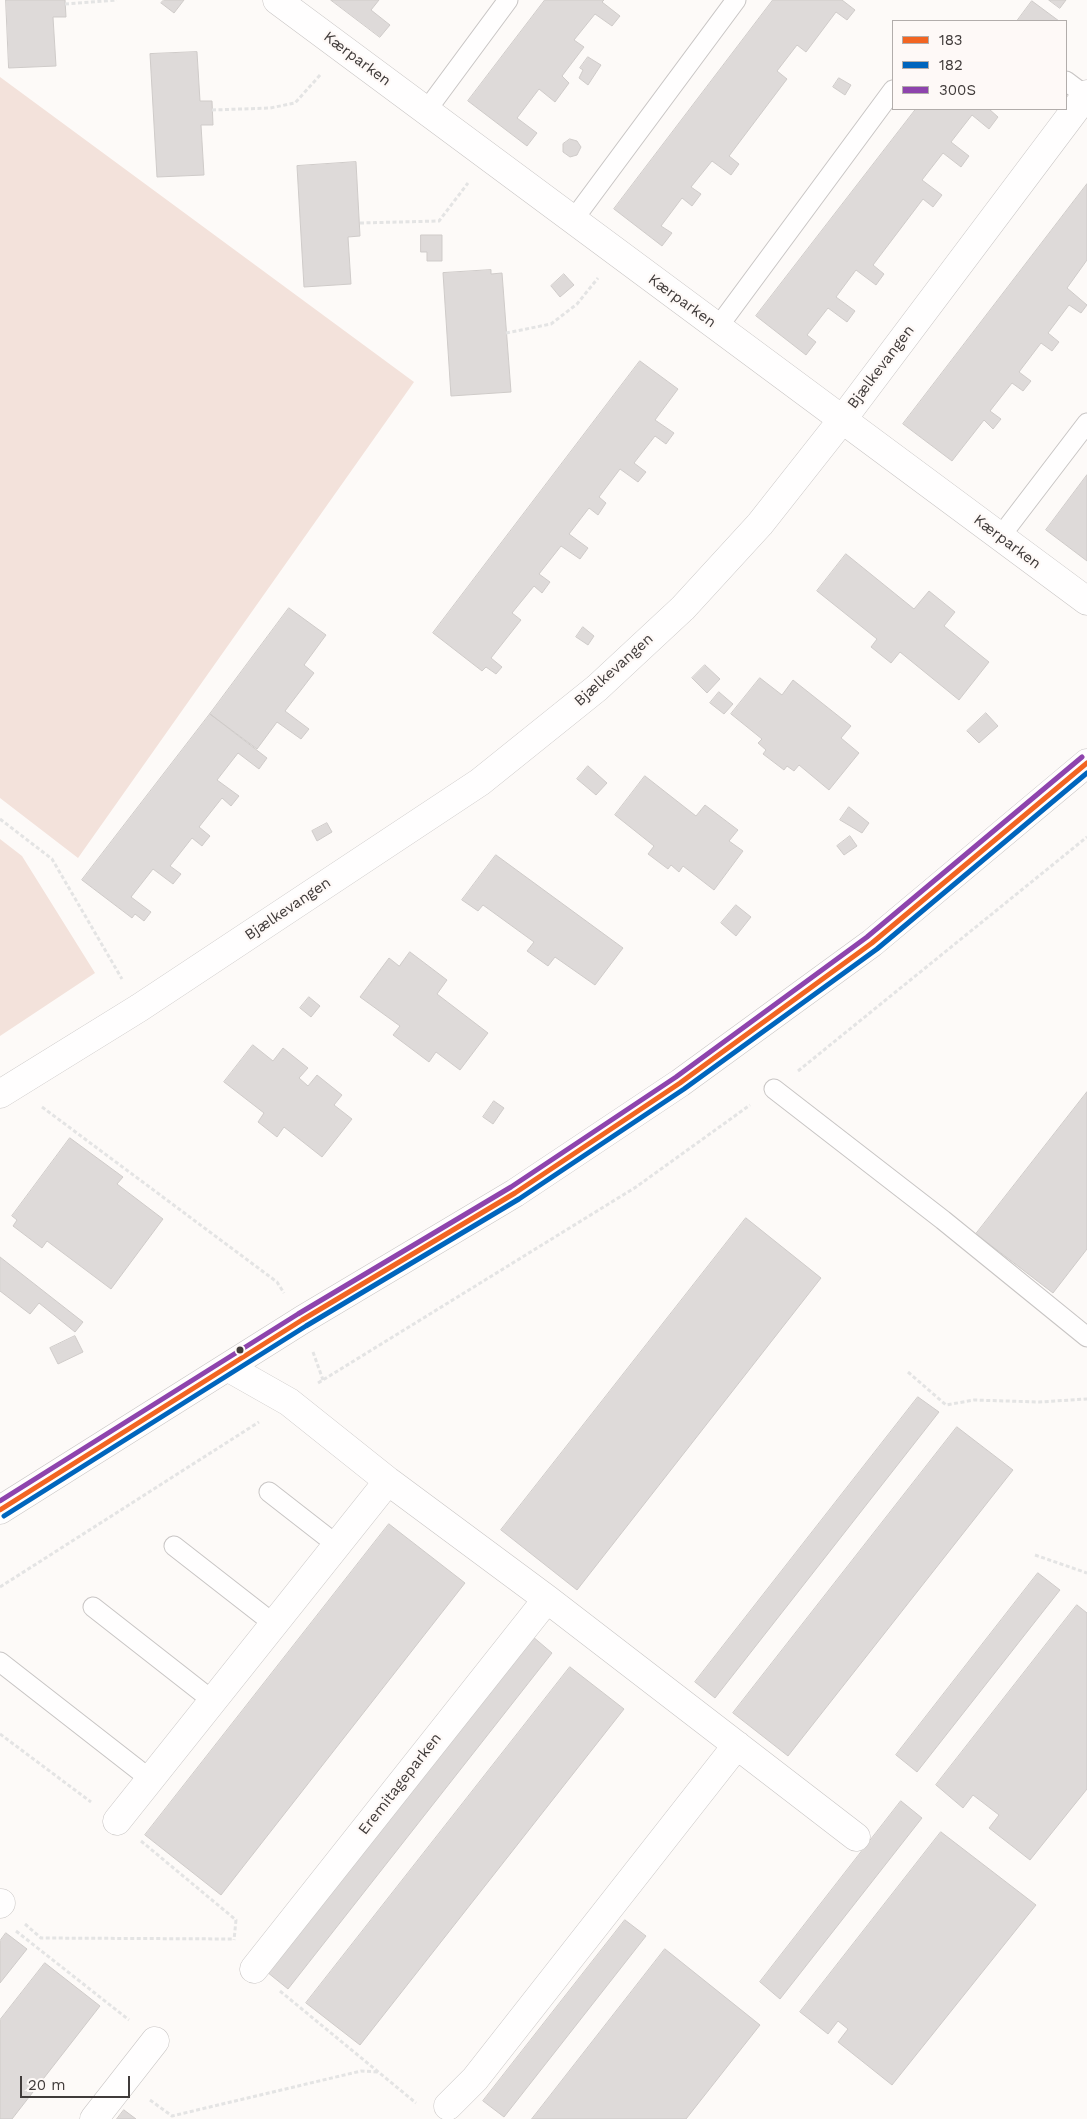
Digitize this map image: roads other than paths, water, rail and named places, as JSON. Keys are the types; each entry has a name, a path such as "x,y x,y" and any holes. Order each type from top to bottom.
{"street":[{"name":"Kærparken","path":"282,1 343,49 572,220 1087,601"},
{"name":"Bjælkevangen","path":"1067,107 1079,90"},
{"name":"Bjælkevangen","path":"7,1090 139,1008 480,782 597,688 696,594 760,524 842,420 1065,110"},
{"path":"0,1510 302,1320 515,1193 680,1083 872,943 1087,763"},
{"path":"228,1368 290,1402 388,1481 547,1599 658,1687 856,1837"},
{"path":"117,1821 388,1481"},
{"name":"Eremitageparken","path":"254,1970 547,1599"},
{"path":"448,2106 475,2079 737,1745"},
{"path":"94,2119 155,2041"}],"lane":[{"path":"426,111 508,0"},
{"path":"572,220 736,0"},
{"path":"718,327 892,91"},
{"path":"1000,537 1087,423"},
{"path":"774,1089 943,1220 1087,1337"},
{"path":"269,1492 337,1545"},
{"path":"174,1546 274,1624"},
{"path":"93,1607 213,1701"},
{"path":"0,1662 150,1779"}]}
